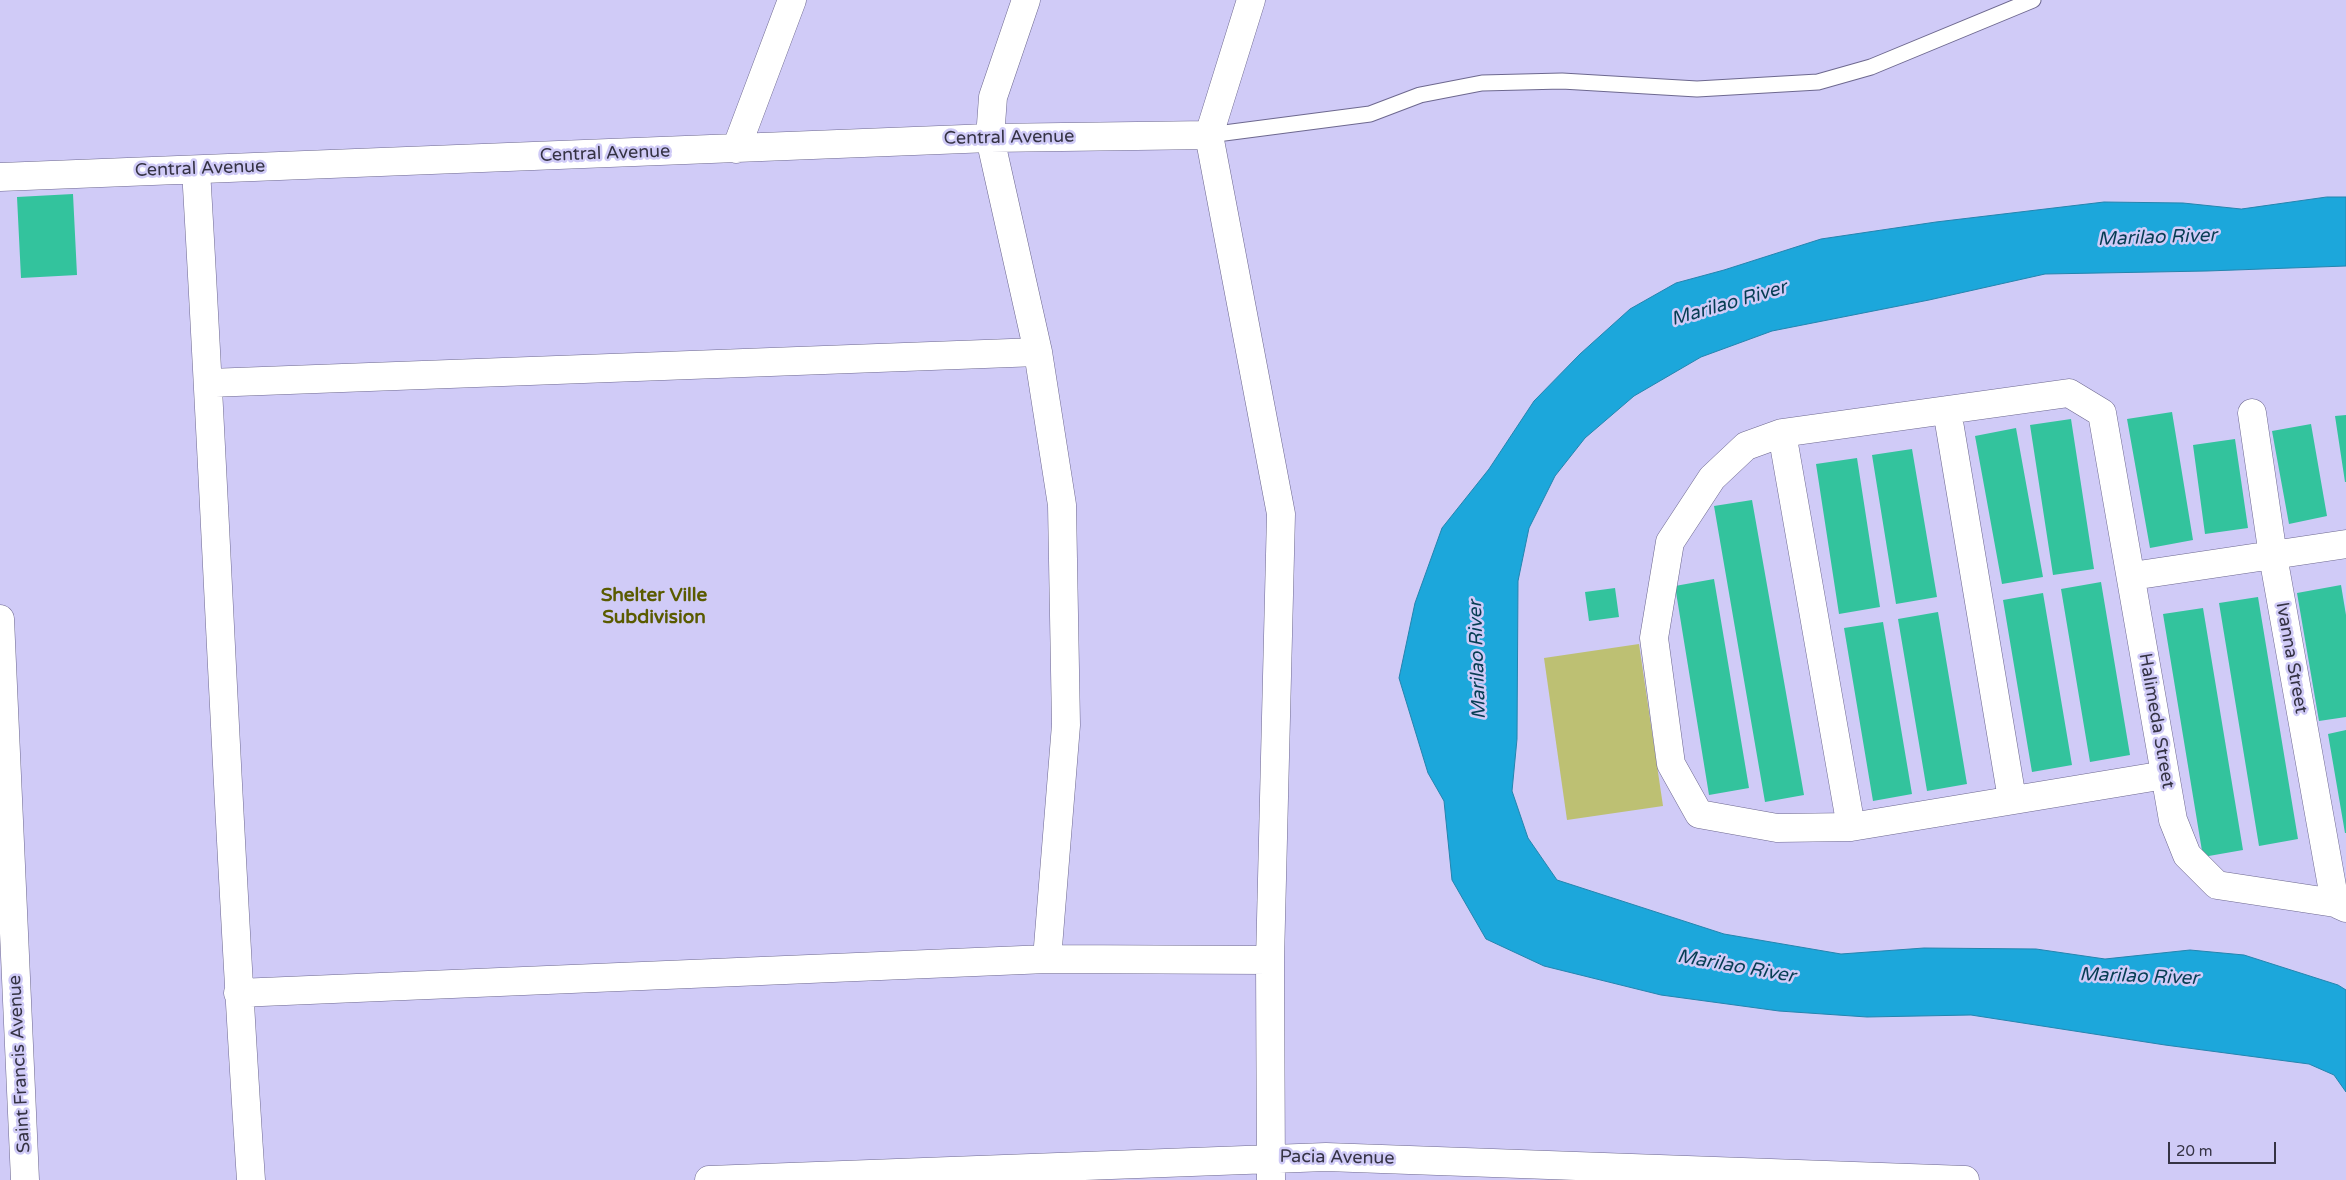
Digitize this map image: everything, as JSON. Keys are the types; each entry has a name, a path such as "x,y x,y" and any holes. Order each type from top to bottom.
{"street":[{"path":"736,149 792,0"},
{"path":"1026,0 993,97 990,138 1038,352 1062,506 1066,725 1047,959"},
{"path":"1251,0 1209,135 1281,514 1270,960 1270,1169"},
{"name":"Central Avenue","path":"0,177 990,138 1209,135"},
{"path":"196,170 209,383 238,994 251,1180"},
{"path":"209,383 1038,352"},
{"name":"Halimeda Street","path":"1947,410 2069,393 2102,413 2132,576 2173,820 2187,855 2217,885 2341,905"},
{"path":"2012,799 1947,410 1782,433 1746,446 1712,478 1670,542 1654,638 1671,764 1700,814 1777,828 1851,827 2012,799 2165,776"},
{"name":"Ivanna Street","path":"2252,413 2273,556 2341,905"},
{"path":"1782,433 1851,827"},
{"path":"2132,576 2346,544"},
{"name":"Saint Francis Avenue","path":"0,619 25,1180"},
{"path":"238,994 1047,959 1270,960"},
{"name":"Pacia Avenue","path":"709,1180 1270,1169 1326,1157 1965,1180"}],"lane":[{"path":"1209,135 1370,114 1420,95 1482,82 1562,81 1697,89 1818,82 1871,67 2033,0"}],"green space":[{"path":"1639,644 1663,806 1567,820 1544,658"}],"water":[{"name":"Marilao River","path":"2327,197 2346,197 2346,266 2045,274 1929,300 1772,331 1701,357 1634,396 1585,438 1555,476 1529,528 1518,581 1517,739 1512,791 1528,838 1557,880 1724,934 1841,954 1924,948 2036,949 2105,959 2190,950 2244,955 2338,985 2346,990 2346,1092 2334,1075 2309,1064 2165,1045 1971,1015 1867,1017 1779,1011 1661,995 1544,966 1486,939 1452,880 1444,801 1428,773 1399,678 1415,603 1442,528 1489,469 1534,401 1580,354 1630,309 1676,283 1821,239 1936,222 2104,202 2183,203 2241,209"}],"building":[{"path":"73,194 77,275 21,278 17,197"},
{"path":"2172,412 2193,540 2150,548 2127,419"},
{"path":"2346,415 2346,482 2345,482 2335,416"},
{"path":"2071,419 2094,569 2053,575 2030,425"},
{"path":"2311,424 2327,516 2289,524 2272,431"},
{"path":"2016,428 2043,577 2002,584 1975,436"},
{"path":"2235,439 2248,528 2205,534 2193,445"},
{"path":"1912,449 1937,597 1896,604 1872,455"},
{"path":"1857,458 1880,607 1839,614 1816,464"},
{"path":"1752,500 1804,795 1765,802 1714,506"},
{"path":"1714,579 1749,788 1709,795 1675,586"},
{"path":"2101,582 2130,755 2090,762 2061,589"},
{"path":"2341,585 2346,615 2346,717 2319,721 2297,593"},
{"path":"1615,588 1619,617 1589,621 1585,592"},
{"path":"2043,593 2072,765 2032,772 2003,600"},
{"path":"2258,597 2298,839 2259,846 2219,603"},
{"path":"2203,608 2243,850 2203,857 2163,614"},
{"path":"1938,612 1967,784 1927,791 1898,619"},
{"path":"1883,622 1912,794 1873,801 1844,628"},
{"path":"2346,730 2346,833 2345,833 2328,734"}],"district":[{"name":"Shelter Ville Subdivision","path":"654,607"}]}
